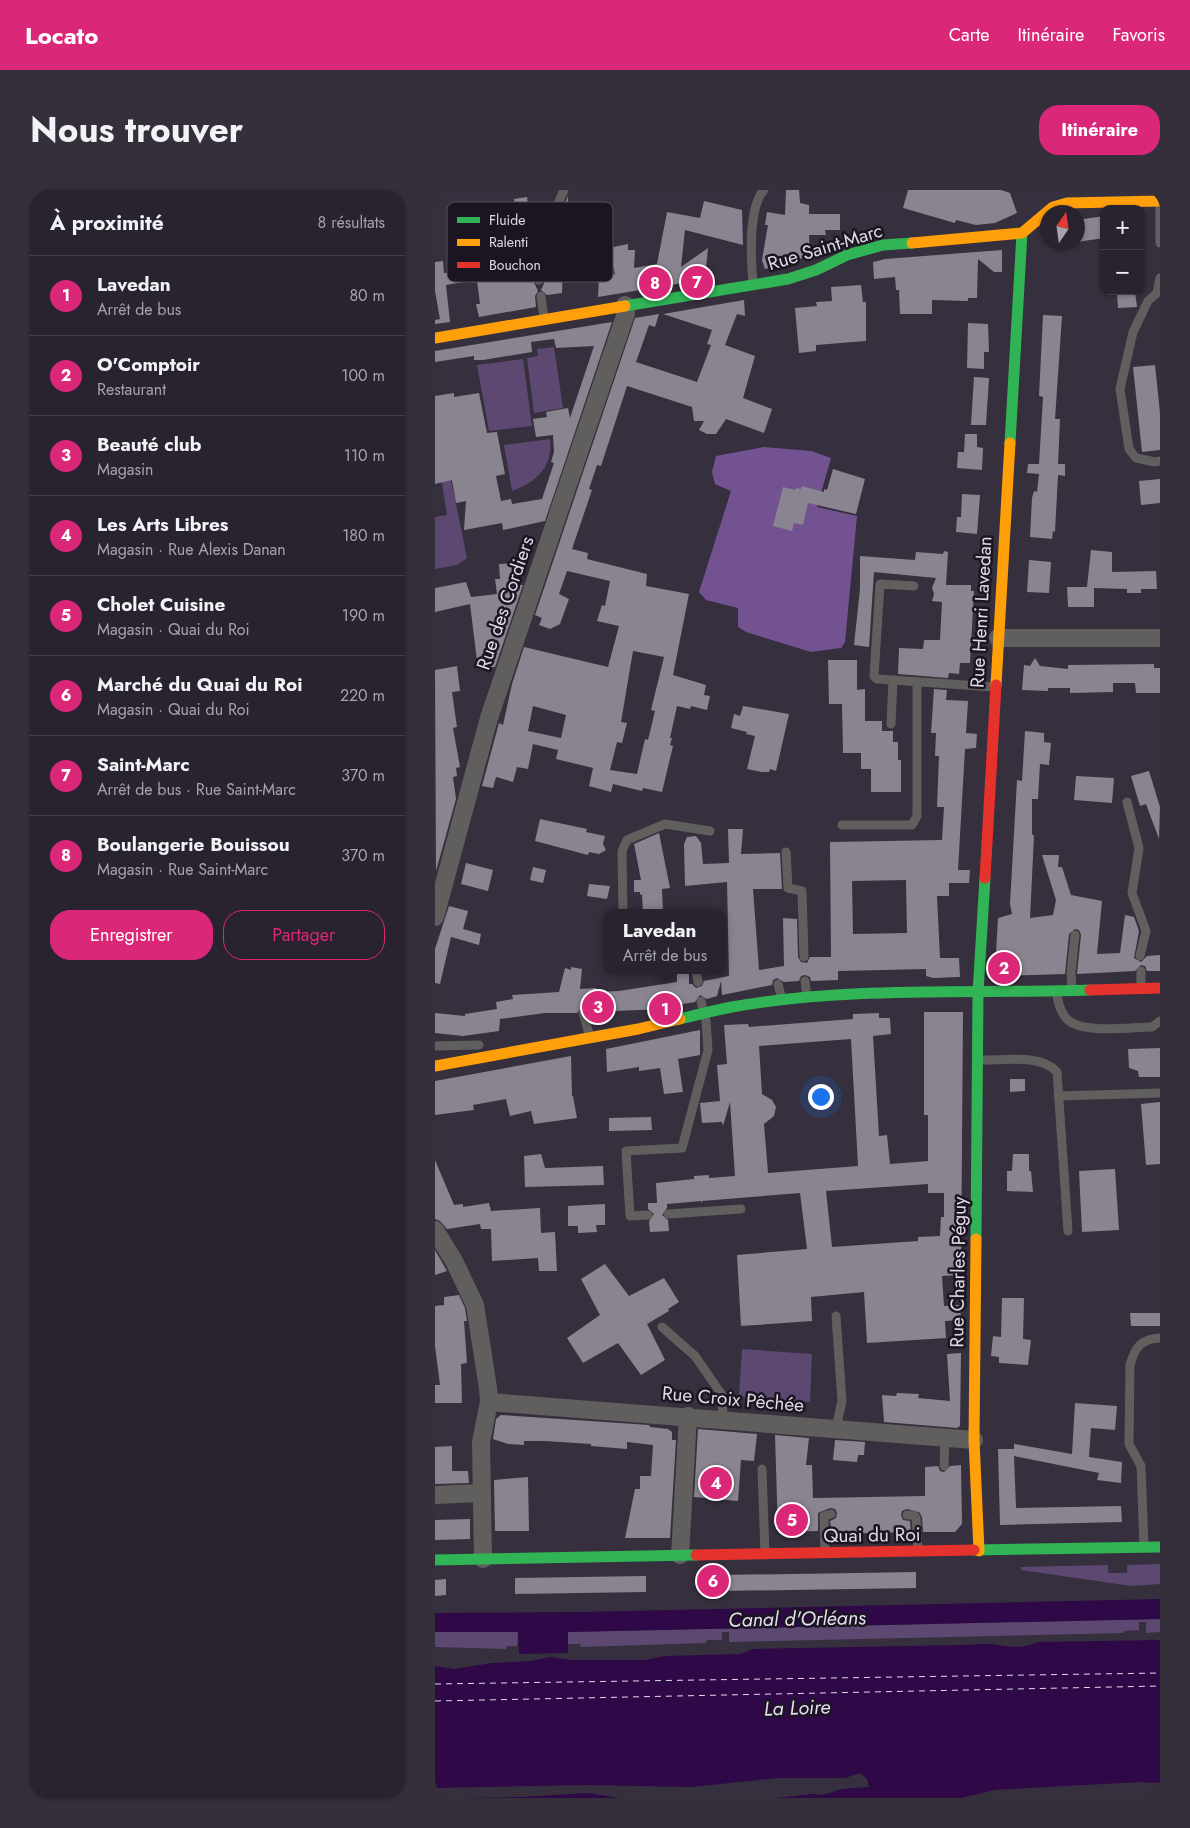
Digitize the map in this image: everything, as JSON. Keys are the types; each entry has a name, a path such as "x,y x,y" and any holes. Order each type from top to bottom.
{"street":[{"path":"1022,233 1068,196 1160,201"},
{"name":"Rue Saint-Marc","path":"435,338 544,318 788,280 816,270 847,255 883,245 986,238 1022,233"},
{"name":"Rue Henri Lavedan","path":"978,993 994,687 1022,233"},
{"name":"Rue des Cordiers","path":"435,917 489,718 626,313 625,305"},
{"path":"998,638 1160,638"},
{"path":"435,1066 589,1033 638,1029 703,1013 782,1000 880,994 1160,988"},
{"name":"Rue Charles Péguy","path":"978,993 974,1440 979,1551"},
{"path":"435,1057 464,1059"},
{"path":"435,1230 454,1260 475,1305 489,1402 481,1442 483,1559"},
{"name":"Rue Croix Pêchée","path":"489,1402 688,1416 974,1440"},
{"path":"681,1555 688,1416"},
{"path":"435,1495 481,1493"},
{"name":"Quai du Roi","path":"435,1560 1160,1547"}],"lane":[{"path":"559,202 564,190"},
{"path":"753,285 750,241 759,196 764,190"},
{"path":"1160,201 1160,243"},
{"path":"1160,278 1159,294 1148,301 1133,332 1120,389 1129,449 1136,458 1155,462 1160,461"},
{"path":"541,296 544,318"},
{"path":"914,586 880,584 874,676 877,679 994,687"},
{"path":"891,724 893,680"},
{"path":"842,825 912,825 917,816 917,682"},
{"path":"1127,802 1139,848 1132,893 1146,931 1141,956"},
{"path":"623,909 622,851 627,840 665,824 710,831"},
{"path":"787,852 788,888 802,891 804,958"},
{"path":"1072,990 1071,973 1075,935"},
{"path":"1141,971 1141,989"},
{"path":"697,974 698,982"},
{"path":"805,981 807,998"},
{"path":"778,984 782,1000"},
{"path":"1056,991 1058,1003 1067,1019 1080,1028 1152,1026 1160,1021"},
{"path":"648,1215 630,1216 626,1151 682,1148 708,1050 701,1001"},
{"path":"518,1041 589,1033 583,1013"},
{"path":"435,1046 489,1044"},
{"path":"977,1060 1048,1063 1057,1072 1068,1231"},
{"path":"1059,1096 1160,1093"},
{"path":"668,1214 741,1209"},
{"path":"836,1316 842,1401 836,1428"},
{"path":"662,1327 695,1356 722,1395 723,1419"},
{"path":"1144,1547 1141,1466 1129,1444 1130,1365 1133,1353 1140,1343 1148,1339 1160,1338"},
{"path":"944,1466 945,1437"},
{"path":"762,1469 765,1554"},
{"path":"825,1553 824,1516 831,1514"},
{"path":"907,1515 914,1515 916,1518 918,1552"}],"shaded area":[{"path":"554,347 563,408 534,413 527,358 538,356 537,349"},
{"path":"523,359 532,426 489,431 477,365"},
{"path":"550,439 549,458 546,466 535,478 512,491 504,445"},
{"path":"764,447 811,451 831,458 817,507 857,516 845,642 841,648 811,652 746,632 738,627 738,608 706,600 699,592 731,491 715,484 712,472 716,456"},
{"path":"445,450 467,558 457,565 435,569 435,517 447,515 437,452"},
{"path":"742,1349 812,1354 810,1402 739,1397"},
{"path":"1160,1564 1160,1584 1131,1586 1021,1570 1021,1567 1108,1565 1108,1573 1127,1573 1127,1565"},
{"path":"1160,1619 1160,1632 1146,1633 1146,1622 1139,1622 1139,1630 1124,1631 1123,1633 729,1642 729,1632 722,1632 722,1640 707,1640 706,1643 581,1647 580,1644 568,1644 568,1632"},
{"path":"435,1632 518,1632 517,1646 507,1646 506,1649 435,1647"}],"water":[{"name":"Canal d'Orléans","path":"1160,1599 1160,1619 568,1632 568,1653 519,1654 518,1632 435,1632 435,1613 581,1612"},
{"name":"La Loire","path":"1160,1640 1160,1783 1140,1782 995,1790 961,1798 776,1798 813,1794 823,1795 842,1789 869,1787 867,1779 860,1773 845,1778 778,1778 692,1787 587,1785 435,1788 435,1666 454,1669 551,1657 571,1660 645,1660 665,1656 740,1654 754,1649 984,1644 1015,1647 1038,1642"},
{"path":"588,1793 619,1798 463,1798 521,1797"}],"building":[{"path":"786,190 799,190 800,203 809,205 809,214 840,214 840,230 825,230 826,235 809,235 810,256 765,269 762,260 768,225 765,225 767,212 785,215"},
{"path":"908,190 1001,190 1010,193 1017,213 995,223 976,225 956,220 955,223 903,208"},
{"path":"527,197 528,202 514,202 514,199"},
{"path":"704,201 742,210 743,245 685,230 681,267 708,248 706,269 696,268 695,281 598,297 599,282 613,282 613,274 615,274 613,247 628,244 628,250 635,250 634,268 657,264 667,212 700,218"},
{"path":"1100,217 1100,239 1085,241 1085,219"},
{"path":"1002,250 1002,272 994,272 978,259 977,298 968,298 968,301 932,300 932,314 900,314 899,290 896,290 895,277 874,279 873,262 885,259"},
{"path":"443,261 444,273 447,273 447,282 463,282 446,285 450,322 435,324 435,320 440,319 435,291 435,262"},
{"path":"477,282 534,282 538,291 535,296 536,307 479,317 476,304 480,304"},
{"path":"545,282 562,282 562,293 547,295 541,290"},
{"path":"861,285 863,302 866,302 866,341 816,345 816,351 799,353 795,308 817,306 816,302 832,301 831,287"},
{"path":"1117,295 1135,295 1137,307 1118,308"},
{"path":"744,300 745,316 737,314 725,345 755,356 743,398 772,409 764,433 726,419 716,434 707,434 699,430 704,421 694,421 692,407 627,386 601,466 597,465 589,489 592,490 572,549 588,553 587,559 647,574 646,586 689,594 673,675 706,685 704,695 710,696 707,710 691,706 690,709 677,706 670,738 672,738 670,745 673,746 662,792 643,788 642,791 613,784 611,792 589,786 593,768 556,759 558,750 533,744 528,769 517,767 513,782 496,777 493,788 482,786 499,723 503,725 512,684 524,647 608,667 619,626 597,621 602,605 605,606 610,581 567,571 559,594 569,599 560,624 550,629 539,625 542,618 535,615 635,318 659,314 655,327 649,325 636,362 697,382 711,345 707,344 712,330 663,314","holes":["633,651 664,657 651,710 655,711 648,740 645,739 637,774 610,770 617,742 622,743 627,723 621,722","533,706 566,715 561,738 528,731"]},
{"path":"1043,315 1062,316 1055,419 1060,419 1058,464 1065,464 1065,476 1058,475 1055,532 1053,531 1052,539 1030,537 1032,498 1034,491 1037,492 1039,474 1027,473 1028,464 1039,464 1043,397 1039,396"},
{"path":"612,322 545,521 503,530 502,523 464,530 466,501 456,503 452,480 435,484 435,396 454,393 454,397 479,393 487,433 497,432 505,474 496,476 501,501 511,499 512,504 542,499 554,463 551,462 554,452 553,435 536,437 533,419 547,417 546,412 568,408 570,418 594,346 556,348 554,339 531,342 532,352 483,360 474,360 474,356 435,362 435,351"},
{"path":"968,323 988,324 989,352 984,352 984,369 967,368"},
{"path":"1155,365 1160,413 1160,450 1142,452 1133,367"},
{"path":"974,377 989,378 986,425 971,425"},
{"path":"965,434 977,434 977,447 983,448 982,470 957,468 958,452 964,452"},
{"path":"833,469 865,479 856,514 808,503 803,525 794,523 792,531 773,526 783,487 795,490 796,488 801,489 802,486 824,492 824,489 827,490"},
{"path":"1160,479 1160,503 1141,505 1139,481"},
{"path":"962,494 980,495 977,534 956,532 957,517 961,517"},
{"path":"1091,550 1112,552 1112,572 1156,571 1157,589 1141,589 1141,593 1127,593 1127,589 1094,588 1094,607 1068,607 1067,587 1087,587"},
{"path":"944,551 948,552 946,585 971,585 971,591 974,591 970,663 960,663 959,674 949,673 948,678 898,674 899,648 923,649 924,640 940,640 942,602 932,601 934,594 932,588 936,578 874,572 869,647 854,645 860,589 860,556 915,560 916,552 943,554"},
{"path":"1029,560 1051,562 1049,593 1027,592"},
{"path":"517,563 518,585 523,585 495,667 478,669 470,604 435,612 435,588 466,582 471,597 497,594 495,579 500,579 499,564"},
{"path":"1035,658 1040,666 1068,669 1068,665 1154,664 1154,668 1160,668 1160,693 1136,693 1135,683 1113,683 1113,692 1070,693 1070,688 1048,688 1048,691 1022,690 1024,665 1030,666"},
{"path":"828,660 857,660 857,690 865,689 865,721 882,721 882,731 893,731 893,742 898,742 898,760 901,760 901,792 871,792 871,769 861,769 861,753 843,753 842,704 829,704"},
{"path":"457,666 460,691 452,692 457,727 453,728 460,767 456,768 457,776 453,777 456,799 436,871 435,670"},
{"path":"934,689 947,690 946,700 968,701 966,733 977,734 976,748 965,749 958,870 970,870 969,883 949,883 949,896 937,896 940,958 959,958 960,977 933,978 926,976 926,969 838,971 838,980 811,981 810,977 805,975 801,976 799,981 784,982 777,978 773,980 772,985 722,995 721,981 717,996 707,999 700,995 695,1002 670,1006 664,1009 589,1012 587,1008 582,1007 577,1013 545,1013 500,1019 499,1031 463,1036 435,1033 435,1013 465,1016 465,1014 497,1009 496,1002 513,999 512,995 559,992 565,968 571,970 571,967 582,969 580,989 596,988 596,992 619,991 677,982 677,974 689,974 689,984 696,988 702,986 704,981 729,976 727,882 685,886 684,844 687,837 696,836 701,843 703,864 729,863 728,829 743,829 741,854 780,853 782,889 753,889 759,970 784,966 783,918 797,919 798,957 801,962 807,963 810,957 831,957 830,842 942,840 944,807 937,807 939,756 935,756 936,733 931,733","holes":["906,880 907,933 853,934 852,881"]},
{"path":"743,706 789,714 776,771 770,769 769,772 762,772 747,769 755,736 731,728 734,714 740,716"},
{"path":"1025,731 1044,733 1044,742 1051,743 1049,765 1040,764 1038,799 1032,799 1032,834 1034,836 1030,918 1053,915 1056,900 1042,855 1059,855 1058,867 1062,867 1071,895 1102,901 1097,954 1120,953 1125,915 1134,917 1139,931 1134,958 1141,962 1147,956 1160,955 1160,971 1147,971 1145,966 1141,965 1135,971 1077,974 1081,935 1079,930 1075,929 1069,934 1065,974 999,976 995,970 998,918 1012,914 1010,904 1017,780 1022,781"},
{"path":"1149,771 1160,807 1159,839 1146,804 1140,806 1131,776"},
{"path":"1076,776 1114,778 1112,803 1074,800"},
{"path":"540,819 587,829 586,832 605,836 603,844 606,850 599,854 589,852 588,855 535,841"},
{"path":"659,833 670,888 662,889 663,909 643,909 642,894 634,892 634,880 641,880 634,844"},
{"path":"466,863 493,870 488,891 461,884"},
{"path":"533,867 546,870 543,883 530,880"},
{"path":"589,884 610,886 607,899 587,896"},
{"path":"449,906 468,911 463,929 481,934 479,945 451,937 440,984 435,983 435,949"},
{"path":"924,1012 963,1012 961,1275 942,1276 944,1306 960,1305 961,1320 945,1321 946,1338 867,1343 864,1292 811,1297 812,1321 741,1326 737,1255 807,1249 800,1193 702,1201 701,1204 701,1201 667,1204 667,1208 662,1215 668,1220 669,1231 650,1232 649,1221 654,1214 648,1209 648,1203 657,1203 656,1183 694,1179 694,1176 709,1175 709,1178 735,1176 730,1102 723,1126 722,1122 702,1123 700,1103 720,1101 717,1065 727,1064 724,1025 748,1024 749,1027 853,1019 853,1014 879,1013 879,1018 890,1018 891,1034 873,1036 879,1136 887,1135 890,1164 928,1161 928,1115 924,1115","holes":["851,1039 858,1166 768,1173 764,1124 774,1116 776,1107 772,1100 762,1094 759,1046","928,1184 928,1193 944,1193 944,1217 941,1217 940,1236 918,1237 918,1241 832,1247 826,1191"]},
{"path":"700,1030 700,1055 678,1059 683,1092 664,1094 660,1068 639,1071 639,1067 607,1072 606,1049"},
{"path":"1160,1048 1160,1077 1139,1077 1138,1071 1129,1068 1128,1049"},
{"path":"571,1056 572,1096 577,1118 534,1124 531,1111 510,1116 506,1099 473,1105 474,1110 435,1115 435,1081"},
{"path":"1010,1079 1025,1079 1025,1091 1010,1092"},
{"path":"1160,1102 1160,1164 1146,1165 1141,1104"},
{"path":"651,1117 652,1130 609,1131 609,1118"},
{"path":"541,1154 545,1168 603,1166 604,1185 525,1187 524,1156"},
{"path":"1013,1154 1029,1154 1029,1171 1031,1171 1033,1192 1007,1191 1007,1171 1012,1171"},
{"path":"435,1160 454,1205 463,1204 463,1207 489,1203 491,1211 540,1208 541,1233 555,1232 557,1271 539,1271 538,1258 492,1261 491,1229 481,1229 480,1224 447,1229 440,1221 435,1219"},
{"path":"1115,1169 1119,1230 1082,1232 1079,1171"},
{"path":"605,1204 605,1225 596,1225 597,1232 578,1233 578,1226 568,1226 568,1206"},
{"path":"435,1250 447,1271 435,1275"},
{"path":"605,1264 629,1296 664,1278 679,1302 668,1309 669,1311 647,1324 665,1360 641,1375 618,1343 583,1363 567,1338 600,1315 581,1279"},
{"path":"459,1295 465,1308 467,1321 464,1321 467,1363 461,1364 462,1403 435,1403 435,1385 440,1385 435,1346 435,1306 444,1305 444,1297"},
{"path":"1002,1298 1024,1298 1023,1339 1031,1340 1028,1365 999,1363 999,1357 991,1356 993,1336 1001,1337"},
{"path":"1130,1313 1160,1313 1160,1326 1131,1326"},
{"path":"961,1353 960,1426 957,1428 884,1422 882,1395 896,1396 897,1393 919,1394 918,1398 950,1401 947,1354"},
{"path":"1075,1403 1117,1406 1115,1430 1091,1428 1089,1457 1122,1462 1121,1483 1097,1480 1099,1473 1014,1456 1016,1508 1121,1506 1122,1522 1000,1525 998,1449 1014,1449 1014,1444 1072,1454"},
{"path":"501,1415 649,1425 650,1427 668,1429 672,1432 672,1440 676,1440 670,1538 625,1538 635,1489 640,1489 640,1476 651,1476 653,1445 627,1442 627,1449 545,1441 524,1441 524,1445 508,1444 493,1439 496,1419"},
{"path":"698,1429 757,1434 754,1461 741,1460 738,1501 694,1497"},
{"path":"775,1435 809,1438 806,1465 812,1465 813,1498 925,1496 925,1467 938,1466 940,1471 944,1472 950,1466 961,1465 962,1524 955,1532 923,1532 922,1517 919,1512 907,1509 902,1511 901,1515 903,1520 910,1521 911,1532 832,1534 830,1521 836,1518 837,1513 835,1509 830,1508 818,1513 818,1531 778,1532"},
{"path":"835,1440 865,1442 864,1455 858,1455 857,1462 833,1460"},
{"path":"452,1446 452,1471 468,1471 469,1483 435,1484 435,1447"},
{"path":"528,1477 529,1531 495,1531 494,1480"},
{"path":"470,1519 470,1539 435,1540 435,1520"},
{"path":"916,1572 916,1588 722,1591 722,1575"},
{"path":"646,1576 646,1592 515,1594 515,1578"},
{"path":"446,1579 446,1595 435,1596 435,1580"}],"ferry route":[{"path":"435,1684 1160,1673"},
{"path":"435,1701 1160,1686"}],"traffic: fast":[{"path":"1010,443 1022,233"},
{"path":"625,306 788,279 816,270 847,255 883,245 912,243"},
{"path":"976,1239 978,993 985,878"},
{"path":"680,1019 732,1007 776,1000 821,996 866,993 1090,990"},
{"path":"974,1550 1160,1547"},
{"path":"435,1560 696,1555"}],"traffic: slow":[{"path":"912,243 1022,233 1053,207 1067,203 1160,201"},
{"path":"435,338 625,306"},
{"path":"996,685 1010,443"},
{"path":"435,1066 638,1029 680,1019"},
{"path":"976,1239 974,1440 979,1551"}],"traffic: jam":[{"path":"985,878 996,685"},
{"path":"1090,990 1160,988"},
{"path":"696,1555 974,1550"}],"place":[{"name":"Saint-Marc","path":"697,282"},
{"name":"Boulangerie Bouissou","path":"655,283"},
{"name":"O'Comptoir","path":"1004,968"},
{"name":"Beauté club","path":"598,1007"},
{"name":"Lavedan","path":"665,1009"},
{"name":"Les Arts Libres","path":"716,1483"},
{"name":"Cholet Cuisine","path":"792,1520"},
{"name":"Marché du Quai du Roi","path":"713,1581"}]}
